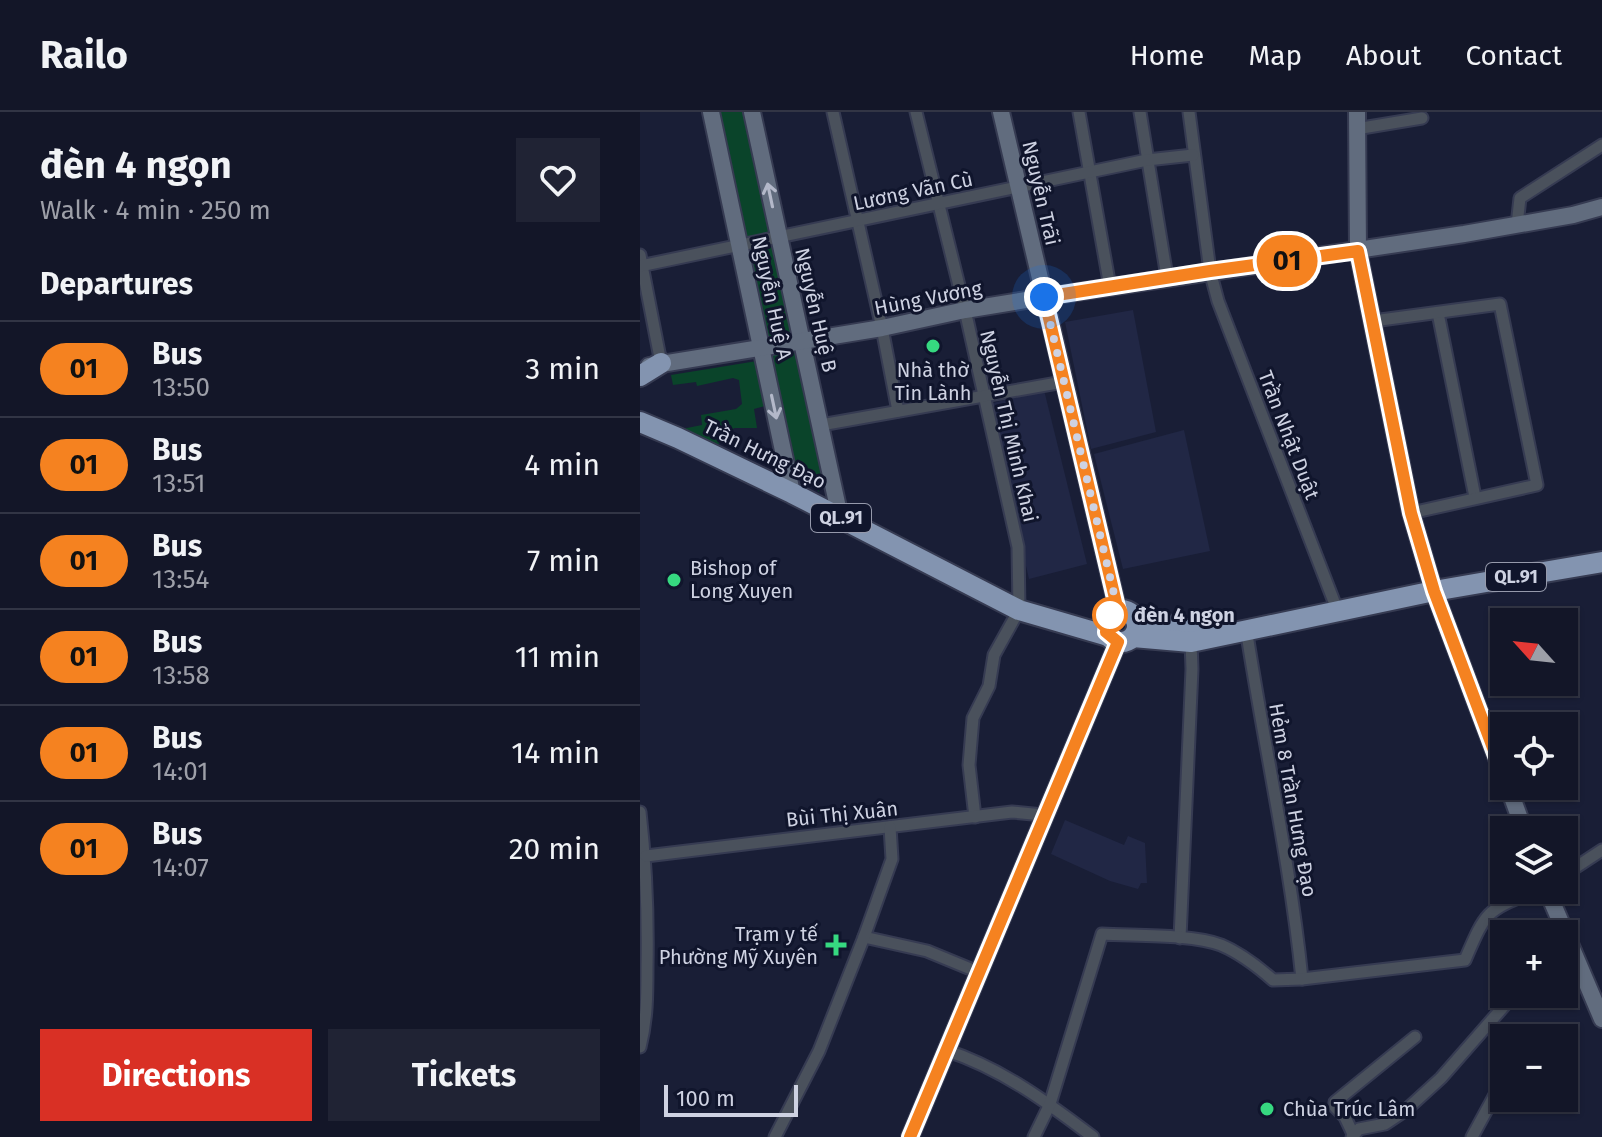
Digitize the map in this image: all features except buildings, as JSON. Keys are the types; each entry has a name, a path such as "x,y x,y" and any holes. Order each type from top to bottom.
{"highway":[{"path":"640,376 661,363"},
{"name":"QL.91","path":"640,413 660,430"},
{"name":"QL.91","path":"640,422 660,430"},
{"name":"Trần Hưng Đạo","path":"660,430 840,517 1019,610 1120,639 1200,639 1434,591 1601,563"},
{"name":"Trần Hưng Đạo","path":"1019,610 1087,621 1121,613 1200,639"},
{"path":"1121,613 1137,626 1120,639 1106,621 1121,613"}],"street":[{"name":"Nguyễn Huệ A","path":"711,112 792,493"},
{"name":"Nguyễn Huệ B","path":"752,112 840,517"},
{"path":"833,112 898,411"},
{"name":"Nguyễn Thị Minh Khai","path":"916,112 965,310 1018,547 1019,610"},
{"name":"Nguyễn Trãi","path":"1001,112 1063,382 1121,613"},
{"path":"1079,112 1110,287"},
{"path":"1140,112 1167,277"},
{"name":"Trần Nhật Duật","path":"1189,112 1210,271 1218,301 1338,612"},
{"path":"1422,118 1357,120 1358,251 1411,513 1434,591 1490,740"},
{"path":"1517,225 1520,198 1602,145"},
{"name":"Lương Vãn Cù","path":"641,262 779,237 1147,160 1193,155"},
{"name":"Hùng Vương","path":"640,368 761,346 803,342 1044,297 1517,225 1602,207"},
{"path":"641,262 661,363"},
{"path":"1373,321 1500,304 1537,485 1411,513"},
{"path":"1438,313 1475,497"},
{"path":"821,425 1063,382"},
{"path":"975,817 969,765 973,718 989,686 994,655 1019,610"},
{"name":"Hẻm 8 Trần Hưng Đạo","path":"1246,628 1296,924 1302,979"},
{"path":"910,1137 1043,815 1120,639"},
{"path":"1180,938 1191,710 1200,639"},
{"path":"640,812 646,856 648,936 646,1025 640,1047"},
{"name":"Bùi Thị Xuân","path":"646,856 1012,812 1043,815"},
{"path":"775,1137 819,1051 864,937 892,859 890,827"},
{"path":"1578,866 1602,850"},
{"path":"1034,1137 1050,1104 1102,934 1180,938 1219,944 1257,966 1273,980 1302,979 1465,960 1481,922 1492,908 1502,904"},
{"path":"1554,904 1597,990 1602,1019"},
{"path":"864,937 927,951 978,972"},
{"path":"1415,1037 1335,1102 1352,1136 1359,1129 1385,1124 1406,1110 1441,1078 1502,1008"},
{"path":"945,1050 965,1056 1027,1088 1093,1137"},
{"path":"1472,1137 1490,1104"}],"shaded area":[{"path":"1133,310 1156,432 1091,449 1065,322"},
{"path":"1044,390 1087,564 1029,579 989,404"},
{"path":"1184,430 1210,551 1123,569 1094,454"},
{"path":"1065,820 1124,845 1128,836 1145,843 1147,883 1141,883 1138,889 1110,881 1051,854"}],"green space":[{"path":"712,112 750,112 825,445 819,492 784,453"},
{"path":"757,361 765,406 754,409 757,428 735,428 724,432 720,443 715,446 682,429 702,425 701,415 736,409 742,404 739,380 733,378 697,386 696,382 673,385 671,375"}],"bus line":[{"name":"01","path":"910,1137 1118,642 1106,632 1108,617 1118,611 1044,297 1358,251 1411,513 1434,591 1490,740"}],"place":[{"name":"Nhà thờ Tin Lành","path":"933,346"},
{"name":"Bishop of Long Xuyen","path":"674,580"},
{"name":"đèn 4 ngọn","path":"1110,615"},
{"name":"Trạm y tế Phường Mỹ Xuyên","path":"836,945"},
{"name":"Chùa Trúc Lâm","path":"1267,1109"}],"route":[{"path":"1044,297 1118,611 1110,615"}]}
